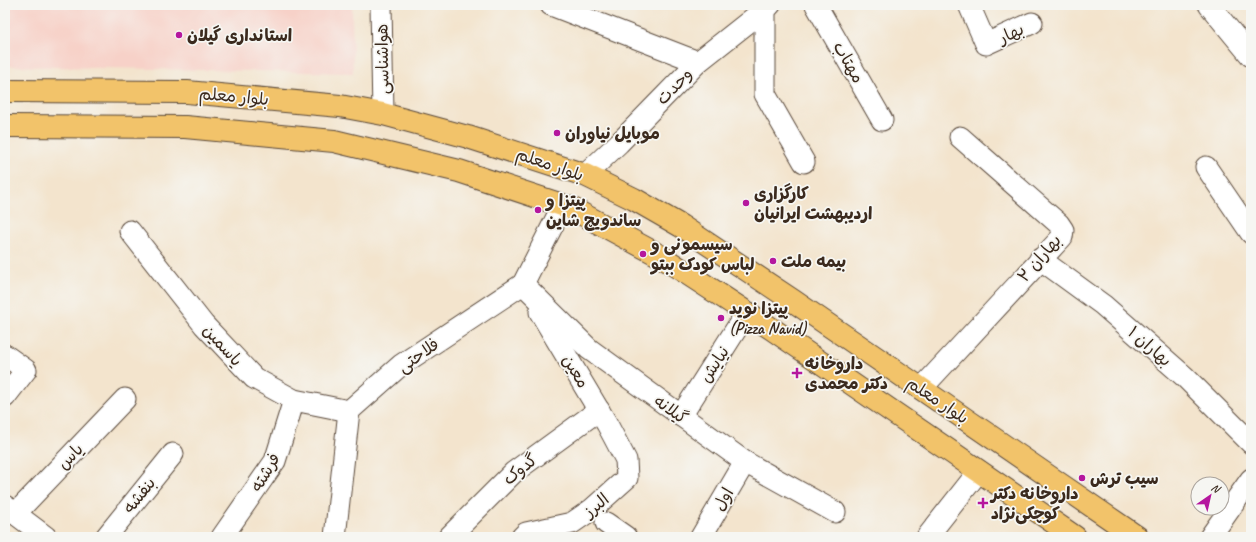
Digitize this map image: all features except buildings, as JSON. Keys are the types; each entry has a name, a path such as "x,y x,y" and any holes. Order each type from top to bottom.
{"main road":[{"name":"بلوار معلم","path":"5,91 187,92 340,106 383,114 468,137 585,175 634,199 681,226 792,300 1137,537"},
{"name":"بلوار معلم","path":"5,126 185,127 334,141 459,171 563,205 662,257 747,312 1075,537"},
{"path":"563,205 585,175"}],"street":[{"name":"هواشناسی","path":"381,5 383,114"},
{"path":"551,5 698,62"},
{"name":"مهتاب","path":"816,5 882,120"},
{"name":"بهار","path":"969,5 986,44 1032,23"},
{"path":"1209,5 1251,56"},
{"path":"768,6 765,94 804,162"},
{"name":"وحدت","path":"585,175 619,143 698,62 768,6"},
{"name":"بهاران ۲","path":"921,389 1062,237 1063,230 1059,224 960,137"},
{"path":"1206,167 1251,232"},
{"name":"فلاحتی","path":"349,411 401,365 523,284 563,205"},
{"name":"یاسمین","path":"130,231 204,324 254,378 294,400 349,411"},
{"name":"بهاران ۱","path":"1040,259 1103,306 1185,377 1251,443"},
{"name":"معین","path":"523,284 599,410 626,460"},
{"name":"گیلانه","path":"523,284 588,349 745,462 835,512"},
{"name":"نیایش","path":"681,416 747,312"},
{"path":"5,355 26,370 5,397"},
{"name":"یاس","path":"10,510 125,399"},
{"name":"فرشته","path":"222,537 275,461 294,400"},
{"name":"گدوک","path":"449,537 514,472 599,410"},
{"path":"335,537 349,411"},
{"name":"بنفشه","path":"106,537 173,454"},
{"name":"البرز","path":"522,537 526,533 572,523 591,510 627,478 626,460"},
{"name":"اول","path":"701,537 745,462"},
{"path":"927,537 979,471"},
{"path":"1210,537 1251,479"},
{"path":"10,510 36,534"},
{"path":"606,523 626,537"}],"shaded area":[{"name":"استانداری گیلان","path":"5,5 352,5 353,73 5,66"}],"place":[{"name":"استانداری گیلان","path":"179,35"},
{"name":"موبایل نیاوران","path":"557,133"},
{"name":"کارگزاری اردیبهشت ایرانیان","path":"746,203"},
{"name":"پیتزا و ساندویچ شاین","path":"538,210"},
{"name":"سیسمونی و لباس کودک ببتو","path":"643,254"},
{"name":"بیمه ملت","path":"773,261"},
{"name":"پیتزا نوید (Pizza Navid)","path":"721,318"},
{"name":"داروخانه دکتر محمدی","path":"797,373"},
{"name":"سیب ترش","path":"1082,478"},
{"name":"داروخانه دکتر کوچکی‌نژاد","path":"983,503"}]}
